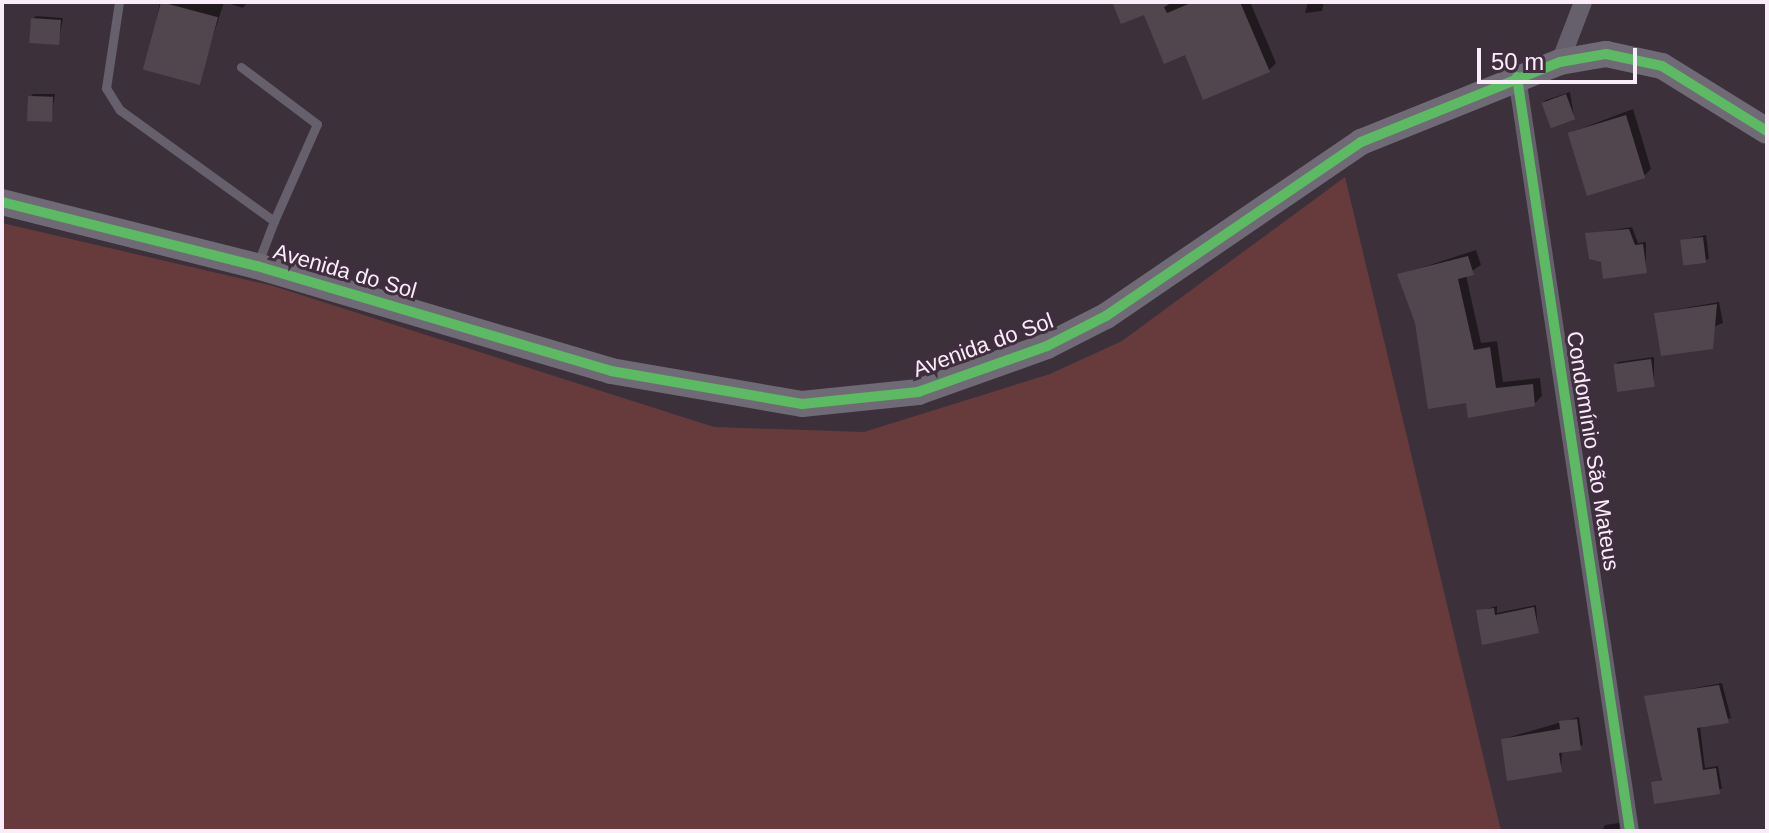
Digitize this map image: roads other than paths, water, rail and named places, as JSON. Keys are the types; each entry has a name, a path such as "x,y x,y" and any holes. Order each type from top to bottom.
{"street":[{"path":"1560,62 1583,2"},
{"name":"Avenida do Sol","path":"2,202 257,266 611,371 725,396 802,404 918,392 1047,346 1106,316 1361,142 1560,62 1606,54 1662,66 1767,131"},
{"name":"Condomínio São Mateus","path":"1517,77 1630,831"}],"lane":[{"path":"119,2 106,88 120,110 274,221"},
{"path":"241,67 317,124 257,266"}]}
